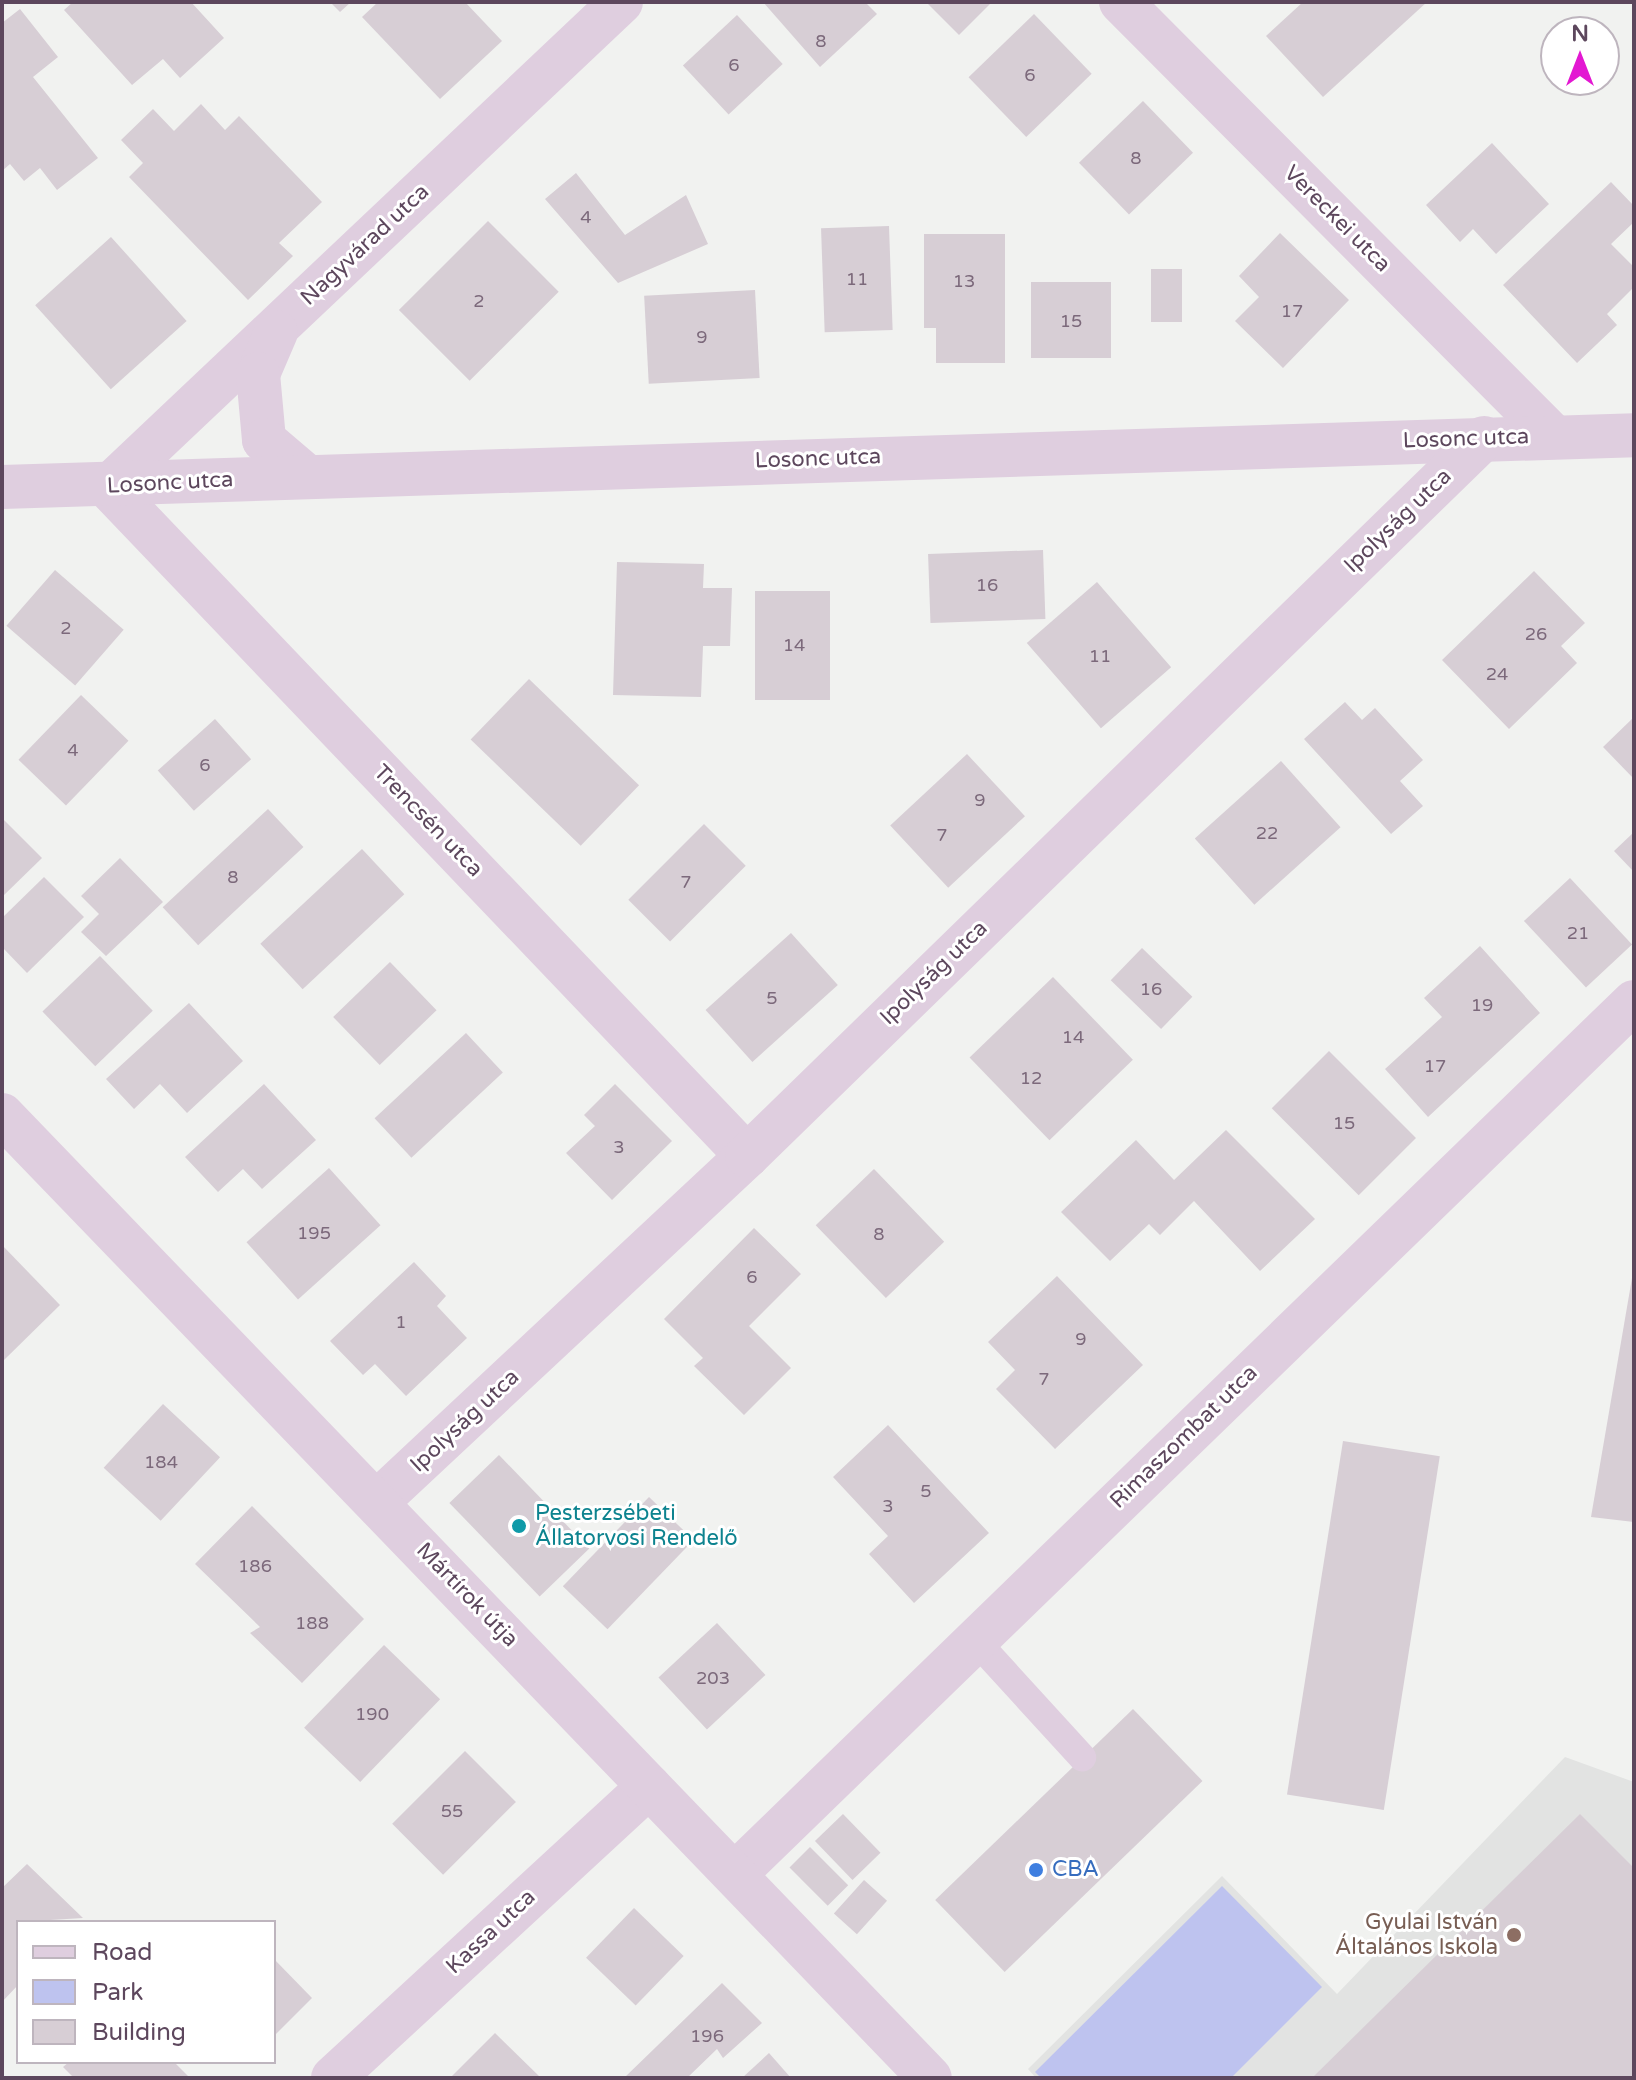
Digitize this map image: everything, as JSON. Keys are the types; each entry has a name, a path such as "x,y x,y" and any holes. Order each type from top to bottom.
{"street":[{"name":"Nagyvárad utca","path":"108,487 621,2"},
{"name":"Vereckei utca","path":"1121,2 1553,436"},
{"path":"279,326 258,374 264,440 305,475"},
{"name":"Losonc utca","path":"2,487 108,487 305,475 1634,435"},
{"name":"Ipolyság utca","path":"377,1502 747,1156 1484,438"},
{"name":"Trencsén utca","path":"108,487 747,1156"},
{"name":"Rimaszombat utca","path":"736,1873 1634,1002"},
{"name":"Mártírok útja","path":"2,1115 736,1873 930,2078"},
{"name":"Kassa utca","path":"333,2078 649,1786"}],"lane":[{"path":"975,1640 1082,1757"}],"shaded area":[{"name":"Gyulai István Általános Iskola","path":"1565,1757 1634,1782 1634,2078 1036,2078 1028,2069 1222,1876 1337,1994"}],"green space":[{"path":"1222,1886 1322,1987 1231,2078 1041,2078 1035,2072"}],"building":[{"path":"73,2 191,2 224,38 180,78 163,59 132,85 64,10"},
{"path":"330,2 351,2 340,12"},
{"path":"378,2 465,2 502,41 440,99 362,17"},
{"path":"763,2 865,2 877,14 820,67"},
{"path":"926,2 992,2 959,35"},
{"path":"1303,2 1427,2 1323,97 1266,36"},
{"path":"20,9 58,57 33,77 98,158 57,190 40,168 24,181 10,164 2,171 2,23"},
{"path":"1034,14 1092,74 1026,137 969,77"},
{"path":"737,15 783,64 729,114 683,65"},
{"path":"1143,101 1193,153 1129,215 1079,163"},
{"path":"201,104 225,130 239,116 322,202 279,243 293,256 248,300 129,177 143,163 121,140 153,109 174,131"},
{"path":"1492,143 1549,204 1496,254 1473,229 1460,242 1426,205"},
{"path":"576,173 625,235 686,195 708,244 618,283 545,199"},
{"path":"1611,182 1634,206 1634,222 1611,244 1634,267 1634,287 1607,314 1617,325 1577,363 1503,285"},
{"path":"488,221 559,292 470,381 399,310"},
{"path":"889,226 893,330 825,332 821,228"},
{"path":"1280,233 1349,300 1283,368 1235,321 1259,297 1239,276"},
{"path":"924,234 1005,234 1005,363 936,363 936,328 924,328"},
{"path":"111,237 187,321 111,389 35,305"},
{"path":"1151,269 1182,269 1182,322 1151,322"},
{"path":"1031,282 1111,282 1111,358 1031,358"},
{"path":"755,290 760,378 649,384 644,296"},
{"path":"1043,550 1045,619 930,623 928,554"},
{"path":"617,562 704,564 703,588 732,588 730,646 703,646 701,697 613,695"},
{"path":"55,570 124,630 75,686 6,626"},
{"path":"1534,571 1585,623 1561,646 1577,663 1509,729 1442,660"},
{"path":"1097,582 1171,667 1101,728 1027,643"},
{"path":"755,591 830,591 830,700 755,700"},
{"path":"529,679 639,785 581,846 471,739"},
{"path":"81,695 128,741 66,806 18,760"},
{"path":"1345,702 1362,720 1375,708 1423,760 1400,781 1423,806 1391,834 1304,739"},
{"path":"1634,717 1634,779 1603,747"},
{"path":"215,719 251,759 194,811 158,771"},
{"path":"967,754 1025,816 948,888 890,826"},
{"path":"1281,761 1341,827 1254,905 1195,839"},
{"path":"268,809 303,847 198,945 163,907"},
{"path":"2,818 42,858 2,897"},
{"path":"704,824 746,866 670,941 628,900"},
{"path":"1634,832 1634,872 1614,851"},
{"path":"362,849 404,894 303,989 260,944"},
{"path":"120,858 163,902 106,956 81,932 99,914 81,896"},
{"path":"44,877 84,917 27,973 2,947 2,918"},
{"path":"1570,878 1632,945 1586,988 1524,921"},
{"path":"791,933 838,985 752,1062 706,1010"},
{"path":"1480,946 1540,1013 1428,1117 1385,1069 1442,1017 1424,998"},
{"path":"1142,948 1192,997 1161,1029 1111,980"},
{"path":"100,956 153,1011 95,1066 42,1012"},
{"path":"390,962 437,1010 380,1065 333,1017"},
{"path":"1053,977 1133,1060 1049,1140 970,1058"},
{"path":"189,1003 243,1061 187,1113 160,1084 134,1109 106,1079"},
{"path":"466,1033 503,1072 411,1158 375,1118"},
{"path":"1329,1051 1416,1138 1359,1195 1272,1108"},
{"path":"264,1084 316,1140 262,1189 243,1169 218,1192 185,1157"},
{"path":"615,1084 672,1141 612,1200 566,1153 595,1126 584,1115"},
{"path":"1226,1130 1315,1219 1260,1271 1194,1201 1160,1235 1149,1224 1110,1261 1061,1212 1136,1140 1174,1180"},
{"path":"329,1168 381,1225 298,1299 247,1242"},
{"path":"874,1169 944,1242 886,1298 816,1225"},
{"path":"754,1228 801,1274 749,1326 791,1368 744,1415 694,1366 703,1358 664,1319"},
{"path":"2,1245 60,1305 2,1362"},
{"path":"414,1262 446,1296 437,1306 467,1338 406,1396 375,1364 363,1375 330,1341"},
{"path":"1057,1276 1143,1365 1055,1449 996,1389 1015,1370 988,1342"},
{"path":"1634,1278 1634,1522 1591,1517"},
{"path":"163,1404 220,1457 161,1521 104,1468"},
{"path":"888,1425 989,1533 914,1603 869,1554 888,1536 833,1477"},
{"path":"1343,1441 1440,1456 1384,1810 1287,1795"},
{"name":"Pesterzsébeti Állatorvosi Rendelő","path":"499,1455 589,1549 540,1596 449,1503"},
{"path":"649,1497 694,1540 607,1629 563,1586"},
{"path":"252,1506 364,1619 302,1683 250,1633 260,1627 195,1564"},
{"path":"717,1623 765,1675 707,1729 658,1678"},
{"path":"384,1645 440,1699 360,1782 304,1728"},
{"name":"CBA","path":"1133,1709 1202,1781 1005,1972 935,1900"},
{"path":"465,1751 516,1802 443,1875 392,1824"},
{"path":"843,1814 881,1853 852,1880 815,1841"},
{"path":"1580,1814 1634,1868 1634,2078 1312,2078"},
{"path":"810,1847 848,1885 828,1906 789,1868"},
{"path":"27,1864 83,1918 16,1920 16,1987 2,2002 2,1888"},
{"path":"864,1880 887,1901 857,1934 834,1913"},
{"path":"634,1908 684,1956 636,2006 586,1958"},
{"path":"276,1961 312,1998 276,2034"},
{"path":"722,1983 762,2023 723,2058 717,2049 687,2078 624,2078"},
{"path":"495,2033 541,2078 450,2078"},
{"path":"769,2053 791,2078 742,2078"},
{"path":"67,2064 176,2064 190,2078 74,2078 63,2067"}],"place":[{"name":"Pesterzsébeti Állatorvosi Rendelő","path":"519,1526"},
{"name":"CBA","path":"1036,1870"},
{"name":"Gyulai István Általános Iskola","path":"1514,1935"}]}
